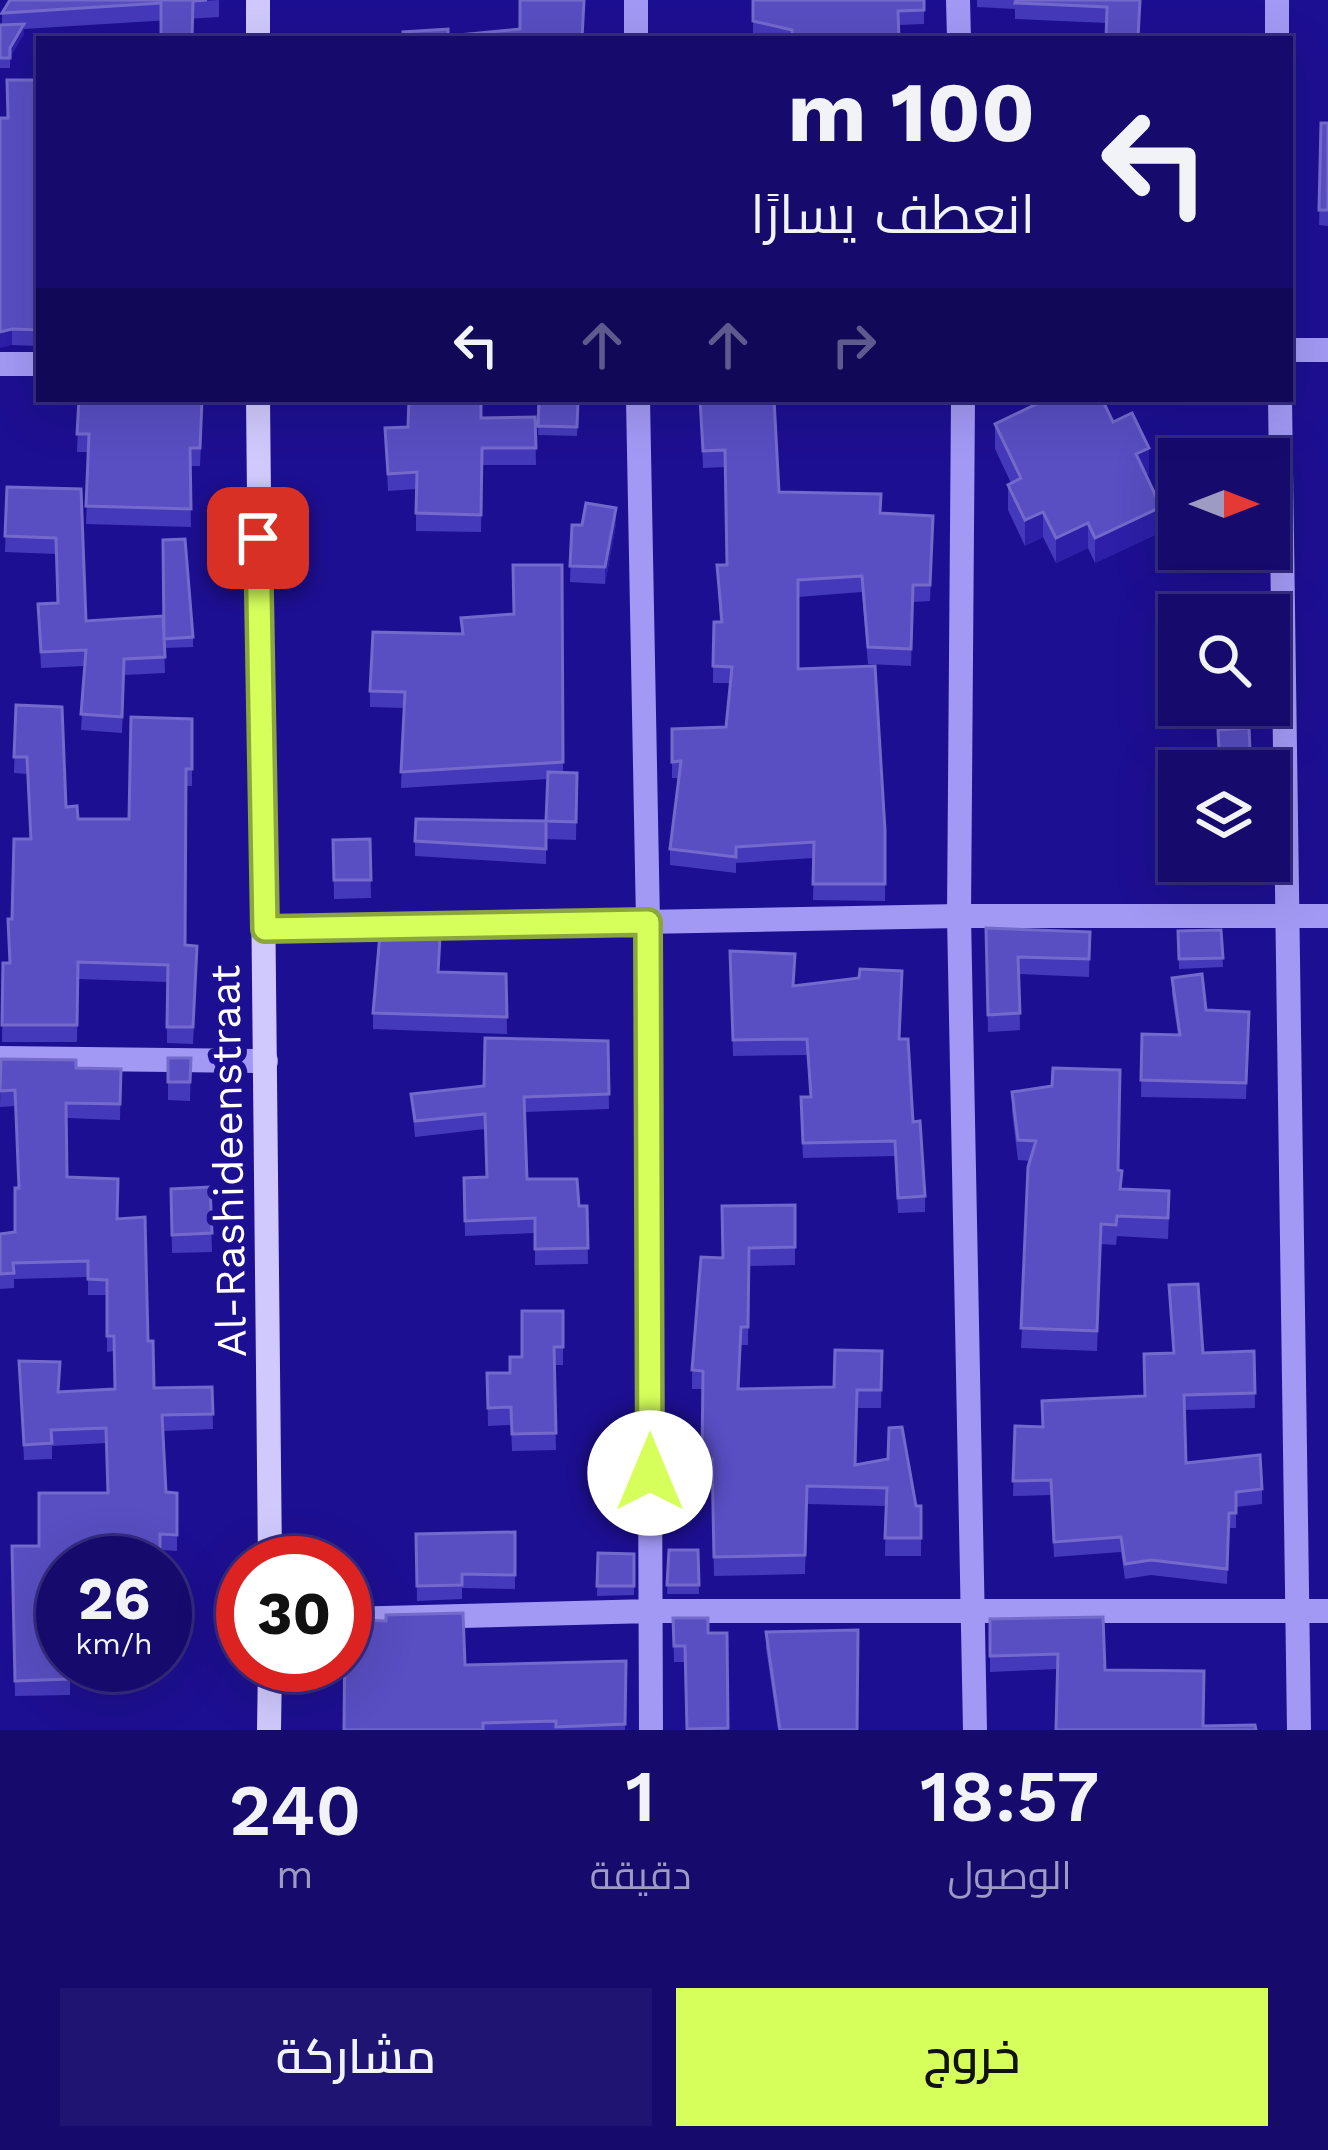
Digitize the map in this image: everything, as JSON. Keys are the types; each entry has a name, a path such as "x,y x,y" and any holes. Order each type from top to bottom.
{"street":[{"path":"258,0 258,36"},
{"path":"636,0 636,36"},
{"path":"958,0 958,36"},
{"path":"1277,0 1277,36"},
{"path":"1293,350 1328,350"},
{"path":"0,364 36,364"},
{"name":"Al-Rashideenstraat","path":"258,402 270,1536"},
{"path":"638,402 648,922 651,1730"},
{"path":"963,402 958,916 975,1730"},
{"path":"1280,402 1299,1730"},
{"path":"265,929 958,916 1328,916"},
{"path":"0,1058 266,1061"},
{"path":"372,1618 651,1611 1328,1611"},
{"path":"269,1730 270,1692"}],"building":[{"path":"10,0 207,0 193,1 192,36 161,36 161,3 2,13"},
{"path":"520,0 584,0 582,36 448,36 520,29"},
{"path":"753,0 924,0 924,10 898,11 899,36 793,36 792,30 753,21"},
{"path":"1140,0 1138,36 1106,36 1107,7 1015,3"},
{"path":"24,24 10,48 10,58 0,58 0,25"},
{"path":"448,29 448,36 403,36 403,32"},
{"path":"7,80 36,80 36,330 0,332 0,118 8,118"},
{"path":"1321,123 1328,123 1328,210 1319,210"},
{"path":"79,402 202,402 200,448 190,448 191,509 86,506 89,434 77,434"},
{"path":"409,402 481,402 481,418 535,417 536,448 482,448 481,515 416,513 417,472 388,474 385,428 408,427"},
{"path":"539,402 578,402 577,427 538,426"},
{"path":"700,402 774,402 779,492 881,494 880,513 933,516 930,585 913,585 911,649 868,647 862,576 798,580 798,669 875,666 885,884 813,884 814,842 736,847 736,857 670,849 681,761 672,762 672,729 726,727 732,667 713,666 714,622 722,622 717,565 727,565 725,450 703,451"},
{"path":"1041,402 1103,402 1113,422 1132,413 1149,448 1136,454 1158,508 1095,538 1088,523 1056,538 1043,512 1025,520 1008,485 1021,478 995,424"},
{"path":"7,487 81,489 86,621 163,616 165,657 124,659 122,717 81,714 86,650 41,652 38,604 58,603 56,538 5,536"},
{"path":"586,503 616,508 605,567 570,566 572,525 582,525"},
{"path":"185,539 193,637 164,639 163,540"},
{"path":"513,565 562,565 563,762 401,772 405,692 370,691 373,632 463,634 461,618 514,614"},
{"path":"16,705 62,707 66,807 77,806 78,819 129,819 131,717 192,719 192,769 186,769 185,945 197,946 193,1027 167,1027 168,965 78,962 77,1025 2,1025 3,963 10,963 14,839 31,839 27,757 14,757"},
{"path":"1249,728 1250,750 1219,750 1218,730"},
{"path":"548,772 577,773 576,822 546,821"},
{"path":"416,819 546,821 546,849 415,841"},
{"path":"370,839 371,880 334,880 333,840"},
{"path":"986,928 1090,932 1089,959 1018,957 1020,1013 988,1015"},
{"path":"1221,930 1223,958 1179,959 1178,931"},
{"path":"380,934 440,938 438,972 506,974 507,1017 373,1013"},
{"path":"730,951 795,954 793,986 859,978 860,969 902,971 899,1039 908,1039 913,1122 920,1121 925,1196 898,1198 895,1141 803,1143 801,1097 811,1097 807,1039 733,1040"},
{"path":"1202,974 1206,1010 1249,1012 1246,1083 1141,1080 1142,1034 1180,1035 1172,978"},
{"path":"485,1038 608,1041 609,1094 524,1097 527,1179 577,1179 579,1206 587,1206 588,1248 535,1249 535,1218 465,1221 464,1178 487,1177 485,1114 415,1121 411,1094 484,1086"},
{"path":"168,1058 191,1058 190,1082 168,1082"},
{"path":"1,1059 76,1060 76,1068 121,1069 120,1104 66,1103 67,1177 118,1179 117,1219 145,1217 154,1388 212,1387 213,1414 162,1415 166,1492 177,1493 177,1535 39,1536 39,1493 108,1493 106,1428 51,1430 52,1443 24,1445 19,1361 60,1362 58,1392 115,1389 114,1336 107,1336 107,1280 88,1279 88,1261 13,1263 14,1273 0,1274 0,1234 15,1232 15,1188 19,1188 15,1090 0,1091"},
{"path":"1053,1068 1120,1070 1120,1189 1169,1191 1168,1218 1117,1216 1116,1225 1101,1224 1097,1331 1021,1328 1028,1167 1036,1141 1018,1140 1012,1092 1052,1086"},
{"path":"210,1187 212,1233 172,1235 171,1189"},
{"path":"795,1205 795,1247 749,1248 748,1327 741,1327 738,1389 834,1387 835,1350 882,1351 881,1390 857,1390 855,1465 888,1459 889,1428 902,1427 916,1506 921,1506 921,1538 885,1538 887,1488 807,1486 805,1555 714,1557 712,1459 702,1459 703,1371 692,1370 701,1257 723,1258 722,1206"},
{"path":"1198,1284 1203,1353 1254,1351 1255,1393 1184,1395 1186,1463 1260,1455 1262,1489 1236,1492 1236,1513 1229,1513 1227,1569 1151,1560 1125,1564 1121,1537 1054,1542 1051,1480 1013,1481 1015,1426 1043,1427 1042,1401 1145,1396 1144,1354 1174,1353 1169,1285"},
{"path":"522,1311 563,1311 563,1347 554,1347 556,1433 512,1434 511,1407 488,1408 487,1373 510,1373 510,1357 522,1357"},
{"path":"515,1532 515,1575 462,1574 462,1585 417,1586 416,1534"},
{"path":"12,1546 36,1546 36,1680 15,1681"},
{"path":"669,1550 698,1550 699,1585 667,1585"},
{"path":"598,1553 634,1554 634,1586 597,1586"},
{"path":"463,1613 465,1665 626,1661 625,1724 556,1727 556,1721 483,1723 483,1730 344,1730 344,1692 372,1692 372,1620 386,1621 386,1615"},
{"path":"1103,1617 1105,1670 1204,1671 1203,1726 1255,1725 1256,1730 1056,1730 1058,1654 990,1656 990,1619"},
{"path":"673,1618 708,1618 708,1633 727,1633 728,1728 687,1729 685,1646 674,1646"},
{"path":"858,1630 857,1730 780,1730 766,1632"}],"route":[{"path":"258,538 265,929 648,922 650,1473"}]}
